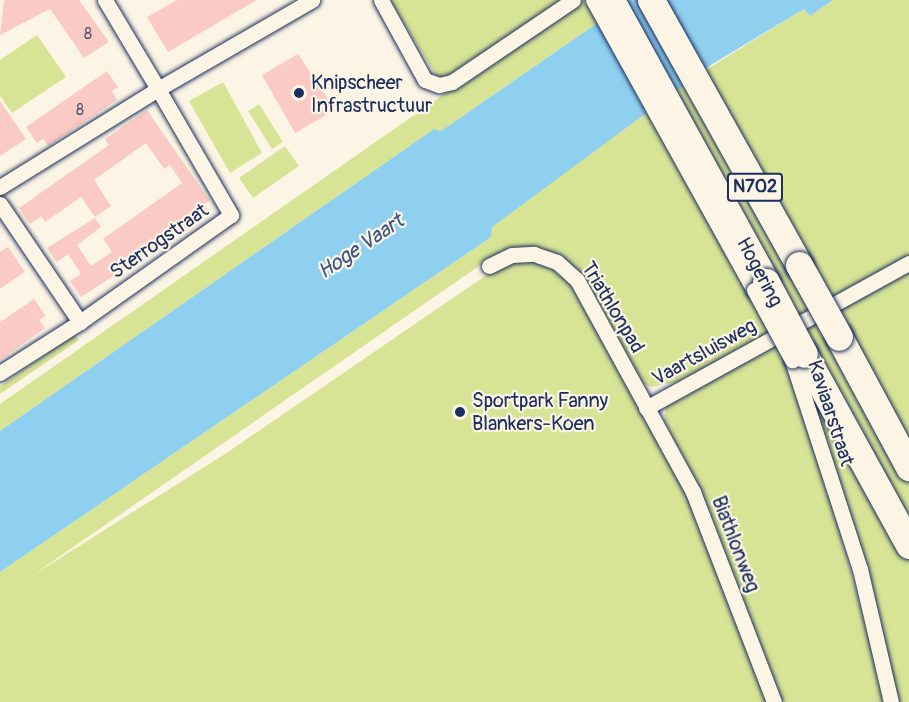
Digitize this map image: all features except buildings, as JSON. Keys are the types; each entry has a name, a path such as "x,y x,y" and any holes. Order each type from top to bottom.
{"highway":[{"name":"Hogering","path":"611,0 679,140 798,357 909,545"},
{"name":"Hogering","path":"651,0 909,467"}],"street":[{"path":"105,0 158,89"},
{"path":"0,187 158,89 312,0"},
{"path":"381,0 425,80 439,85 452,82 573,0"},
{"path":"593,0 679,140"},
{"name":"Sterrogstraat","path":"80,322 231,215 158,89"},
{"path":"0,204 80,322 0,373"},
{"name":"Triathlonpad","path":"489,266 527,254 565,267 646,408"},
{"name":"Vaartsluisweg","path":"646,408 909,263"},
{"name":"Kaviaarstraat","path":"798,357 860,569 891,702"},
{"name":"Biathlonweg","path":"646,408 693,492 774,702"}],"green space":[{"path":"390,0 563,0 451,77 438,79"},
{"path":"579,0 631,0 441,131 434,129 0,431 0,404"},
{"path":"833,0 909,0 909,257 831,300 704,71 804,9 810,16"},
{"path":"37,35 66,77 12,113 0,96 0,60"},
{"path":"223,82 262,153 230,173 189,101"},
{"path":"688,82 814,309 797,319 672,93"},
{"path":"259,104 283,142 272,149 248,111"},
{"name":"Sportpark Fanny Blankers-Koen","path":"648,110 771,332 678,382 651,387 641,382 575,268 560,257 489,259 30,577 225,454 504,263 531,260 567,276 688,493 769,702 0,702 0,572 491,237 492,227"},
{"path":"285,146 299,166 253,198 239,178"},
{"path":"909,271 909,444 837,311"},
{"path":"820,320 909,482 909,526 803,330"},
{"path":"74,335 79,340 0,394 0,386"},
{"path":"777,343 798,380 887,702 783,702 696,481 664,421 666,407 675,398"},
{"path":"806,372 909,559 909,702 898,702 879,613 816,421"}],"water":[{"name":"Hoge Vaart","path":"631,0 833,0 810,16 804,9 711,65 492,227 491,237 0,572 0,431 434,129 441,131"}],"place":[{"name":"Knipscheer Infrastructuur","path":"299,93"},
{"name":"Sportpark Fanny Blankers-Koen","path":"460,412"}]}
